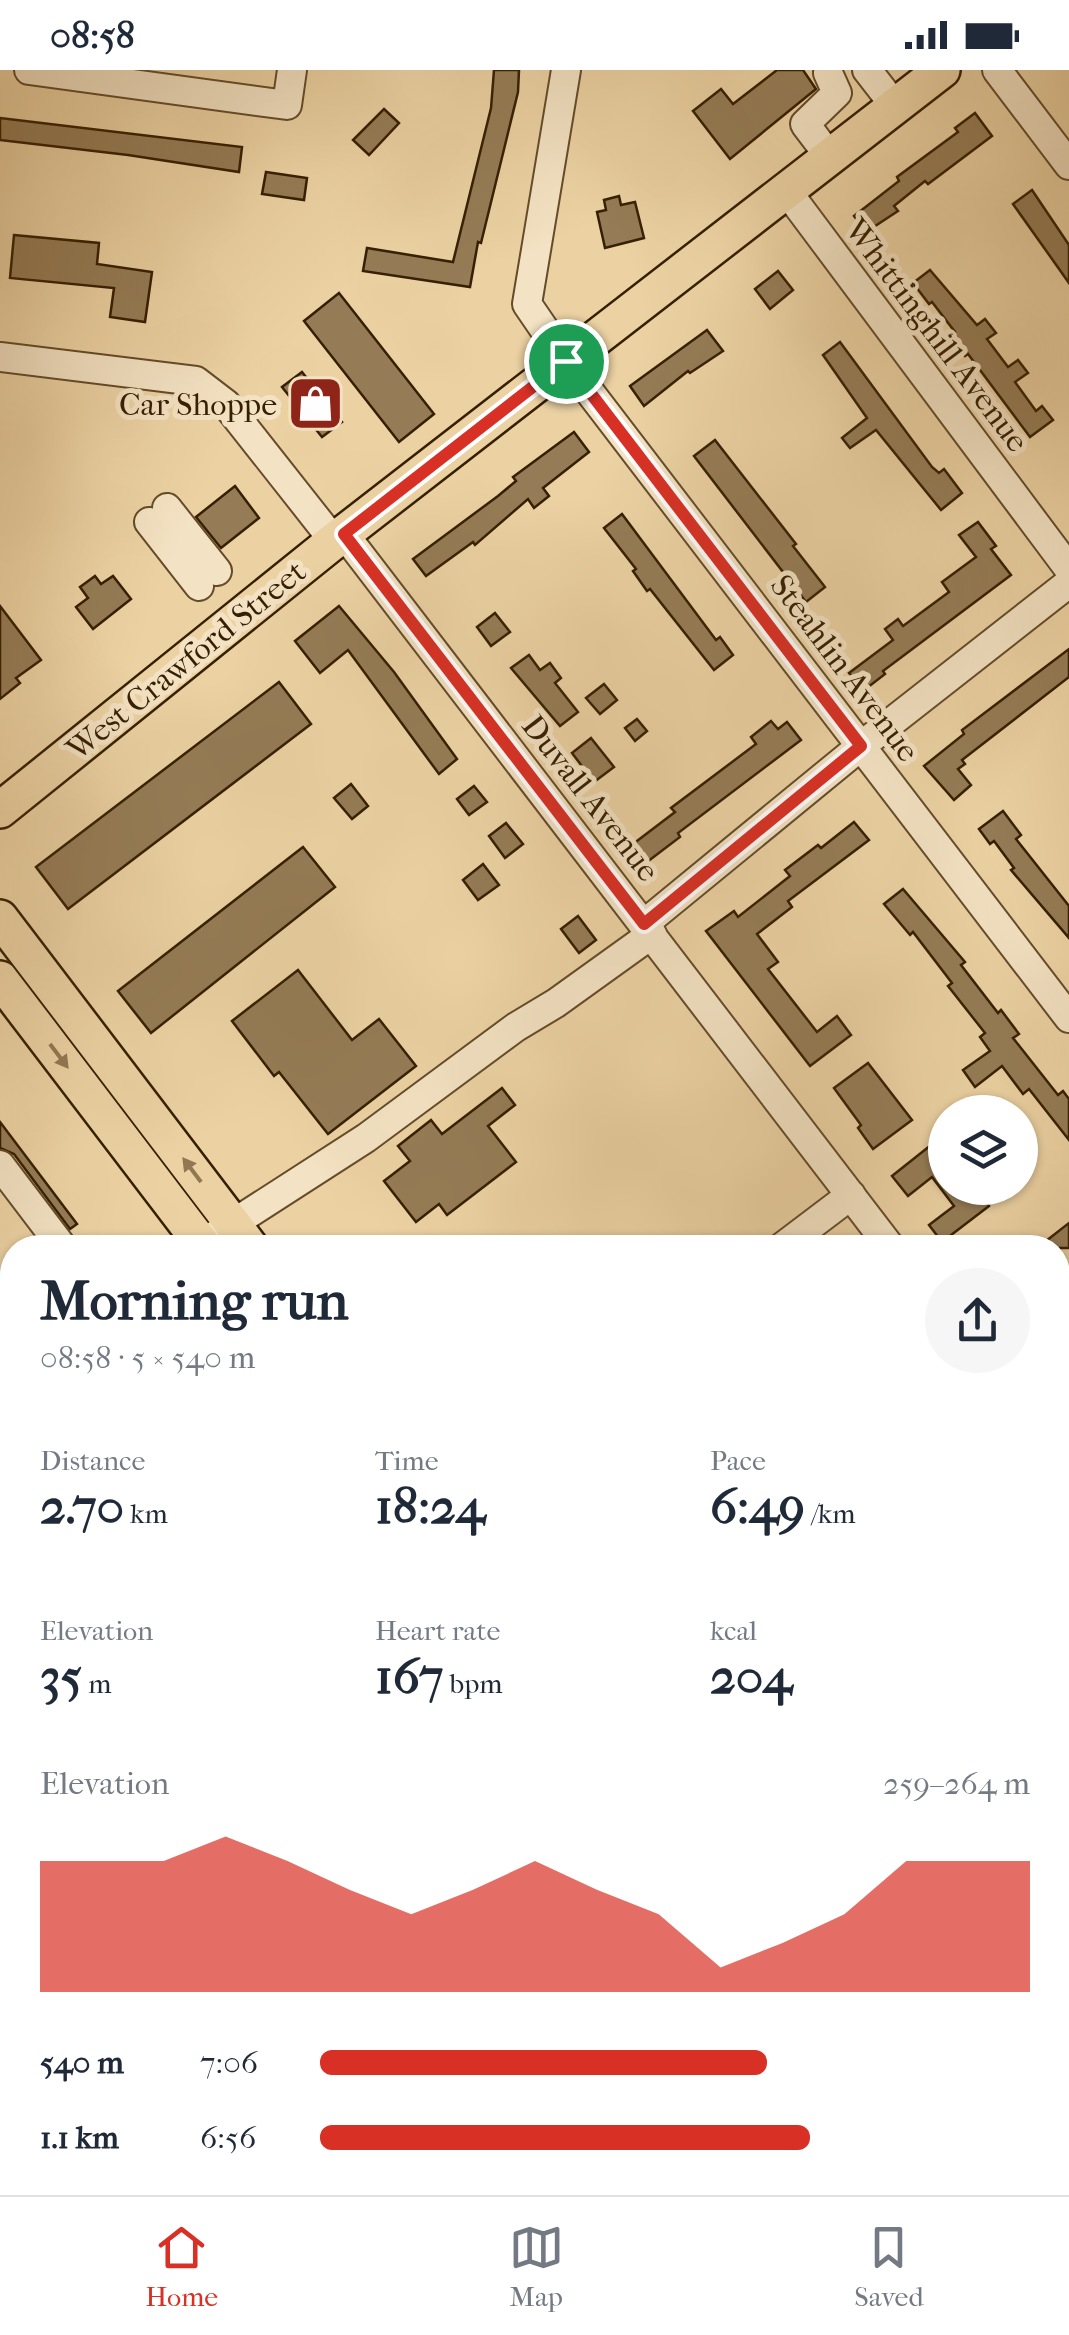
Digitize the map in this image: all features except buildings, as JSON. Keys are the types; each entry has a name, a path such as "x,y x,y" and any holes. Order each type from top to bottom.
{"main road":[{"name":"West Crawford Street","path":"0,810 339,538 942,70"},
{"path":"0,918 241,1235"},
{"path":"0,979 196,1235"}],"street":[{"path":"29,70 287,105 292,70"},
{"name":"Steahlin Avenue","path":"566,70 527,304 566,361 1069,1018"},
{"path":"867,70 895,106"},
{"path":"997,70 1069,164"},
{"path":"828,71 837,92 805,124 830,156"},
{"name":"Whittinghill Avenue","path":"786,190 1069,569"},
{"name":"Duvall Avenue","path":"0,357 196,381 226,404 339,538 648,929 881,1235"},
{"path":"158,515 208,579"},
{"path":"241,1235 516,1027 556,1003 861,746 1069,583"},
{"path":"0,1165 53,1235"},
{"path":"798,1235 851,1195"}],"place":[{"name":"Car Shoppe","path":"316,404"}],"route":[{"path":"566,361 861,746 644,924 344,534 566,361"}]}
